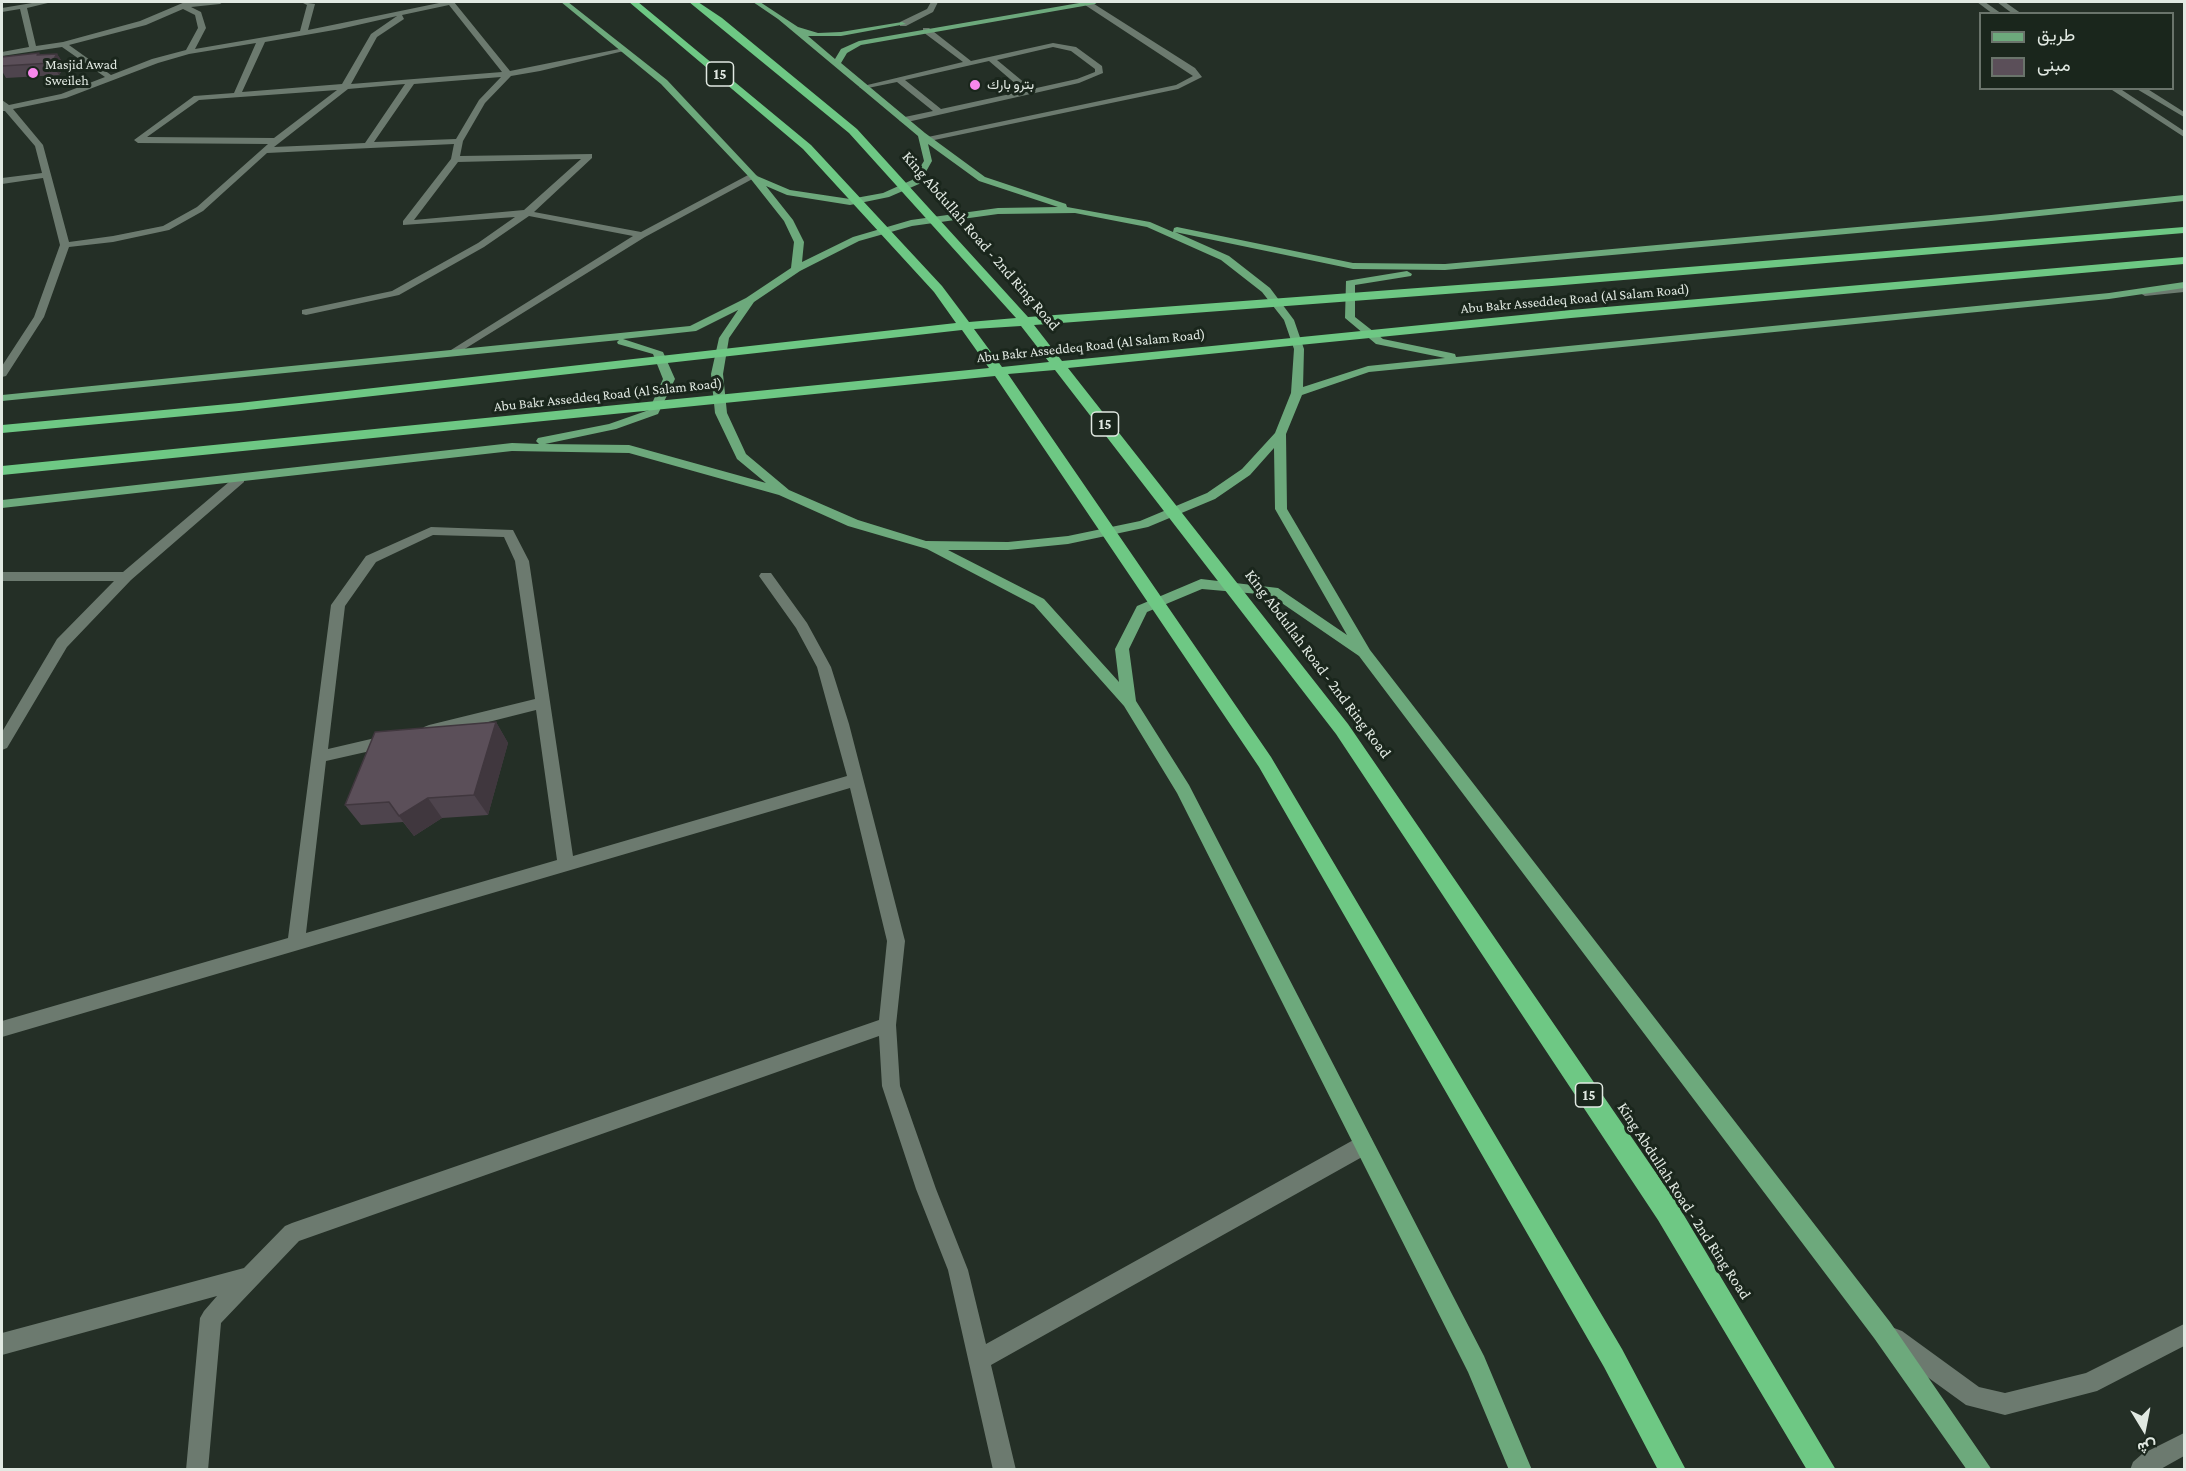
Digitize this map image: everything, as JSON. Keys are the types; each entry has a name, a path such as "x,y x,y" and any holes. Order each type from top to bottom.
{"highway":[{"name":"15","path":"633,2 807,147 945,298 1018,398 1266,762 1613,1358 1672,1470"},
{"name":"King Abdullah Road - 2nd Ring Road","path":"693,2 719,20 853,131 1011,304 1342,729 1667,1211 1823,1470"},
{"name":"Abu Bakr Asseddeq Road (Al Salam Road)","path":"2,429 239,407 964,326 1552,282 2184,230"},
{"name":"Abu Bakr Asseddeq Road (Al Salam Road)","path":"2,471 1548,316 2184,260"}],"main road":[{"path":"564,2 664,82 753,177 788,220 799,242 796,269"},
{"path":"756,2 806,33 818,35 841,34 936,18"},
{"path":"836,64 844,51 859,43 1092,2"},
{"path":"781,17 925,139 982,179 1075,210 1353,266 1446,267"},
{"path":"753,177 787,192 816,198 850,202 886,195 916,182 928,161 925,139"},
{"path":"1466,359 1380,342 1350,318 1350,283 1446,267 1991,218 2184,198"},
{"path":"2,398 692,329 750,300 796,269 856,239 911,223 998,211 1075,210"},
{"path":"926,544 1008,546 1068,540 1143,524 1210,496 1246,472 1280,434 1297,393 1299,371 1299,349 1289,320 1266,290 1226,258 1150,225"},
{"path":"1297,393 1368,369 2184,287"},
{"path":"750,300 724,338 717,374 721,412 741,456 785,493"},
{"path":"2,504 512,447 612,427 654,412 669,378 658,352 642,346 605,339"},
{"path":"1280,434 1281,509 1365,654 1882,1330 1981,1470"},
{"path":"512,447 629,449 785,493 853,523 926,544 1039,602 1129,702 1183,789 1476,1364 1521,1470"},
{"path":"1129,702 1122,649 1142,609 1201,584 1273,591 1365,654"}],"street":[{"path":"2,10 48,2"},
{"path":"2,54 63,44 143,22 186,4 220,2"},
{"path":"3,106 63,96 154,61 189,52 303,33 451,2 508,74"},
{"path":"903,24 930,10 934,2"},
{"path":"925,139 1178,87 1198,77 1192,70 1092,2"},
{"path":"1981,2 1996,12"},
{"path":"2001,2 2016,12"},
{"path":"303,33 312,3"},
{"path":"186,4 198,14 202,28 189,52"},
{"path":"22,6 33,49"},
{"path":"66,245 113,239 166,228 200,209 265,150 345,88 374,36 406,13"},
{"path":"926,30 969,63"},
{"path":"237,95 262,39"},
{"path":"63,44 112,79"},
{"path":"863,87 1034,48 1064,45 1099,68 1099,73 1090,78 903,120"},
{"path":"277,141 138,140 197,98 508,74 624,50"},
{"path":"990,58 1032,92"},
{"path":"508,74 482,102 459,141 455,159 406,223 528,213 642,235"},
{"path":"899,79 940,112"},
{"path":"368,145 411,82"},
{"path":"2116,90 2184,135"},
{"path":"2142,90 2184,115"},
{"path":"2,374 39,317 66,245 39,145 3,106"},
{"path":"265,150 459,141"},
{"path":"306,312 395,293 481,245 528,213 589,156 455,159"},
{"path":"2,181 47,175"},
{"path":"455,352 642,235 753,177"},
{"path":"2,743 62,643 126,577 240,479"},
{"path":"296,943 338,605 371,559 431,531 508,533 522,561 566,864"},
{"path":"2,576 126,577"},
{"path":"766,576 802,626 824,667 842,724 896,941 887,1025 891,1086 926,1189 958,1270 1005,1470"},
{"path":"320,757 542,703"},
{"path":"2,1029 856,780"},
{"path":"197,1470 210,1317 292,1233 887,1025"},
{"path":"980,1359 1364,1145"},
{"path":"2,1344 249,1277"},
{"path":"1882,1330 1974,1397 2006,1404 2089,1383 2184,1335"},
{"path":"2141,1470 2150,1462 2184,1444"}],"building":[{"path":"39,53 37,55 57,54 51,63 2,66 2,57"},
{"path":"496,722 474,795 428,798 399,816 389,802 345,805 375,732"}],"place":[{"name":"Masjid Awad Sweileh","path":"33,73"},
{"name":"بترو بارك","path":"975,85"}]}
